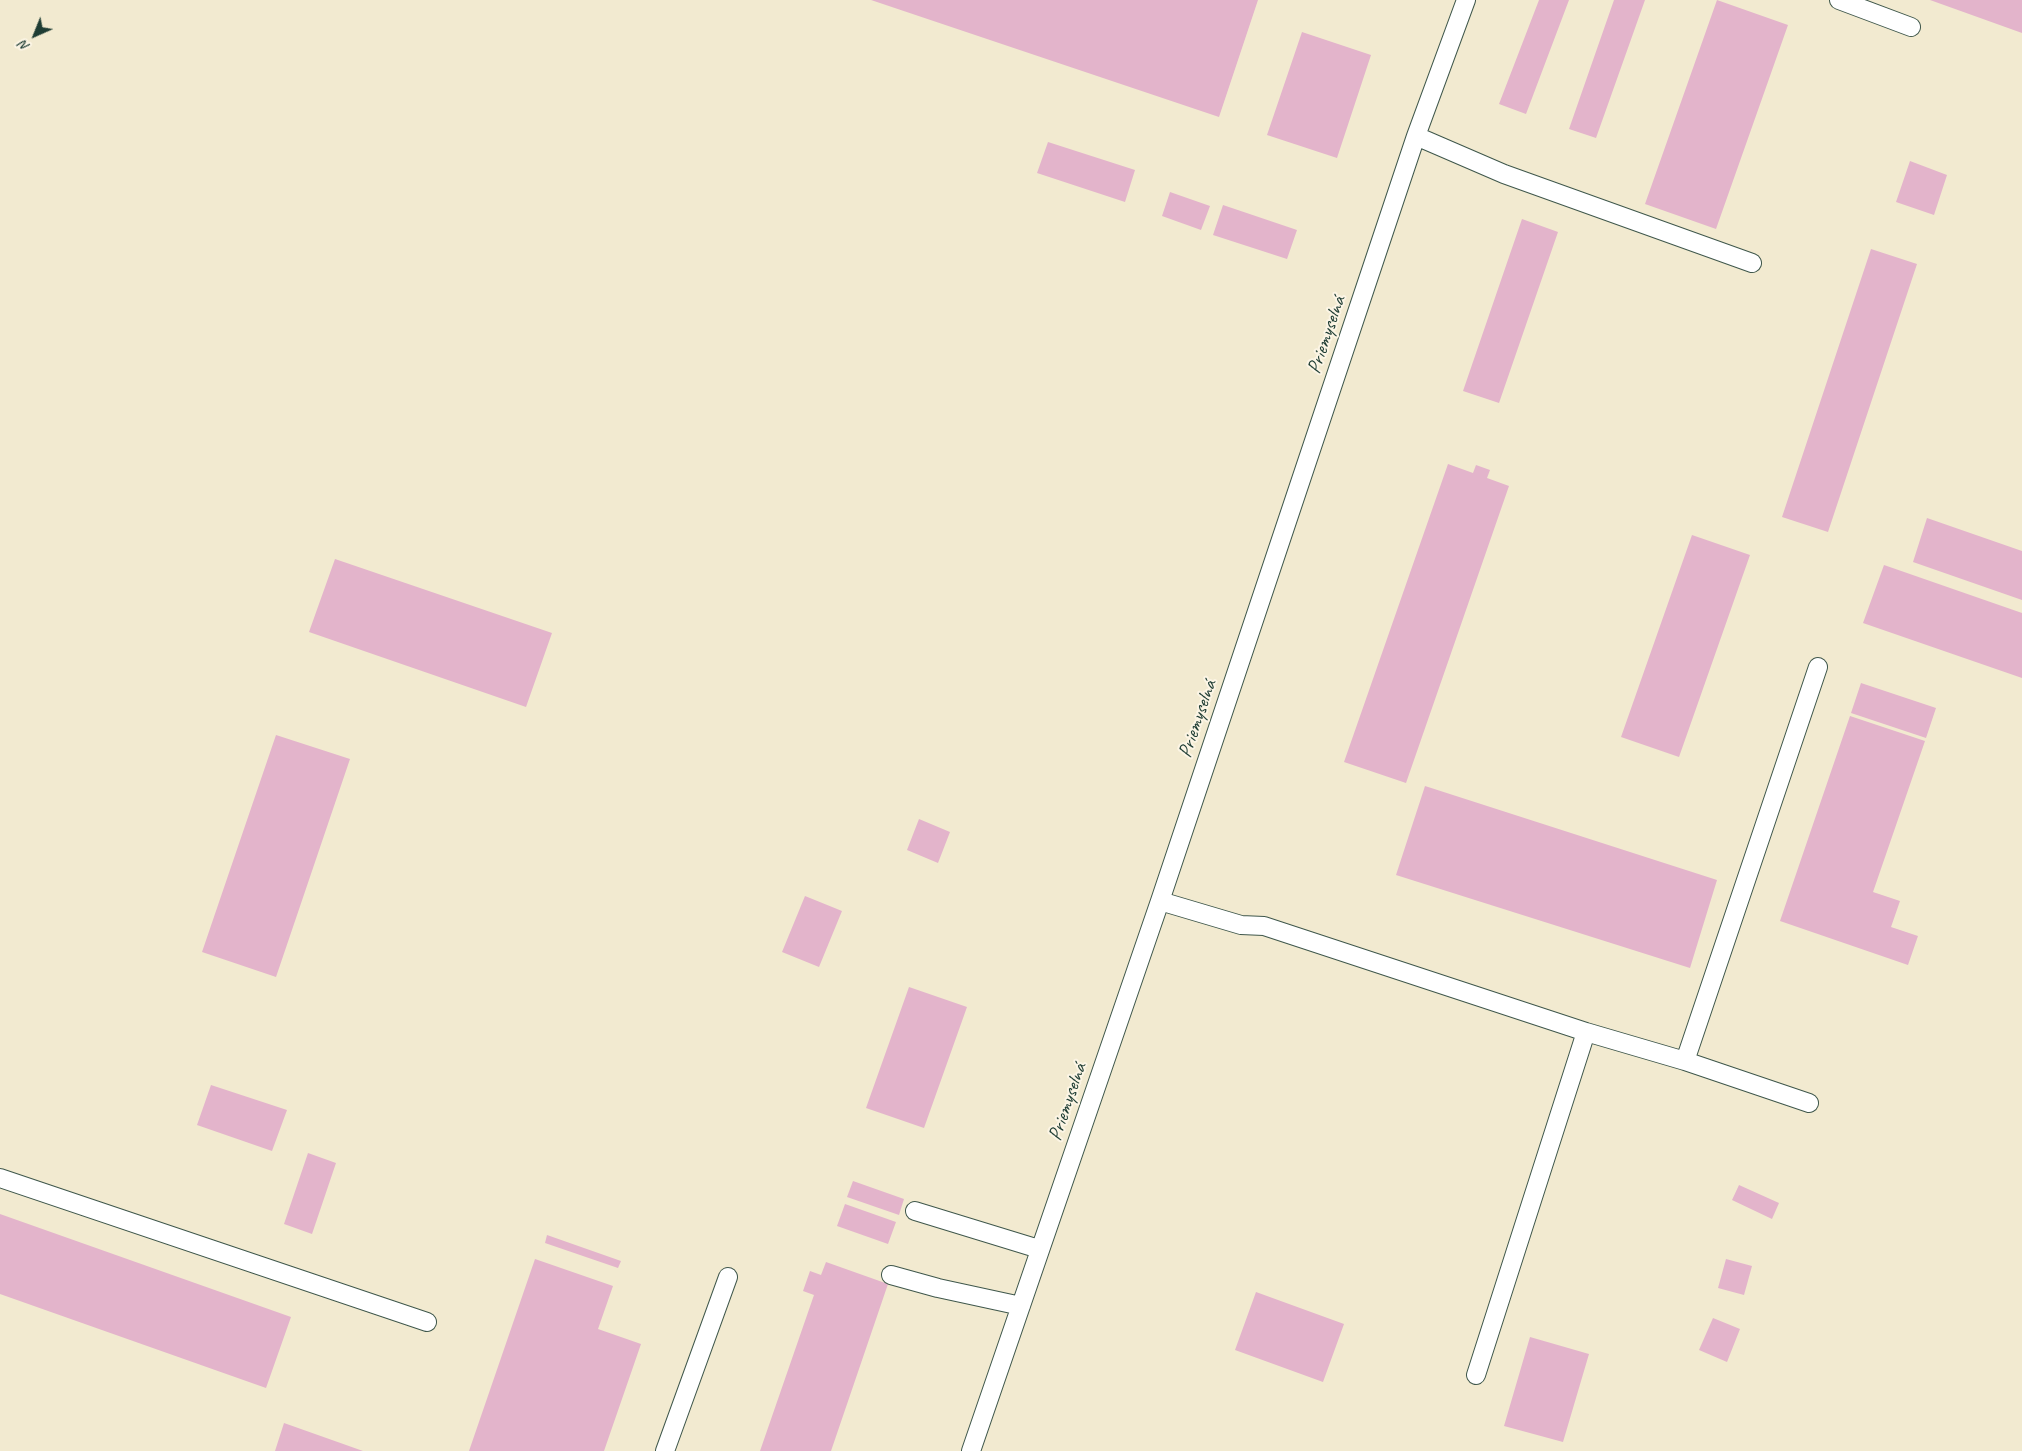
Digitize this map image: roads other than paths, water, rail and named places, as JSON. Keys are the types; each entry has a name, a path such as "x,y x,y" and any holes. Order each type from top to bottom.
{"lane":[{"name":"Priemyselná","path":"971,1451 1160,901 1416,136 1466,0"},
{"path":"1839,0 1912,27"},
{"path":"1416,136 1504,174 1752,263"},
{"path":"1685,1061 1818,667"},
{"path":"1160,901 1241,925 1264,926 1586,1032 1685,1061 1809,1102"},
{"path":"1476,1375 1586,1032"},
{"path":"0,1178 427,1322"},
{"path":"915,1211 1039,1249"},
{"path":"891,1274 938,1288 1021,1306"},
{"path":"665,1451 728,1277"}]}
